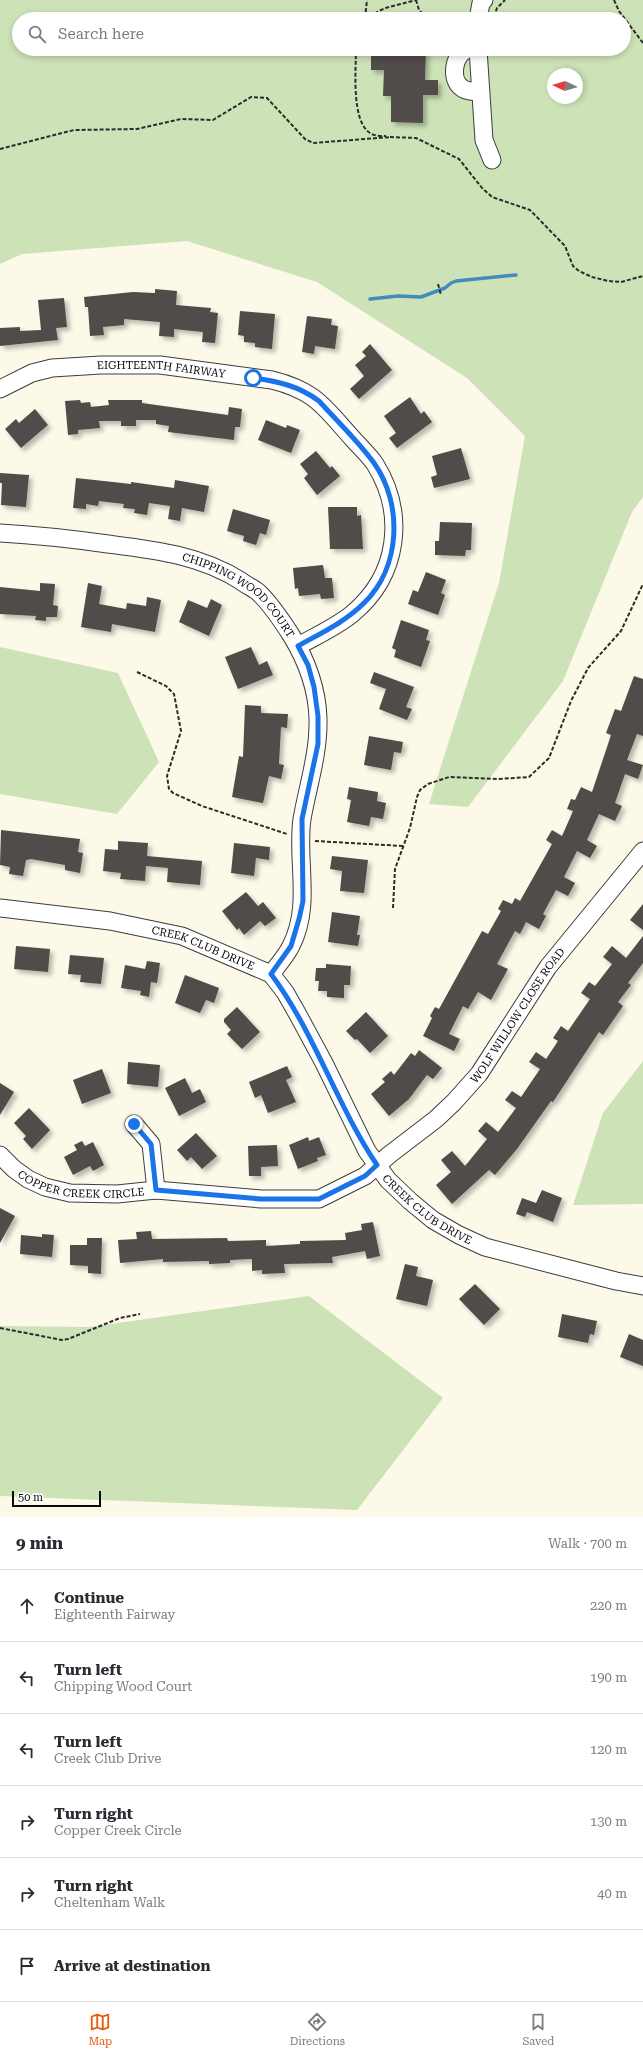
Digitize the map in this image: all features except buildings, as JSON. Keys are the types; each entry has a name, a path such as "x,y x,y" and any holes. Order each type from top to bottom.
{"street":[{"path":"479,12 481,3 484,0"},
{"path":"458,56 455,79 460,88 468,91 480,92"},
{"path":"478,56 484,140 492,160"},
{"name":"EIGHTEENTH FAIRWAY","path":"0,389 32,373 52,368 101,365 160,366 272,380 310,394 319,401 374,462 389,493 395,528 388,565 378,585 366,602 336,625 298,646"},
{"name":"CHIPPING WOOD COURT","path":"0,533 47,536 168,552 196,559 228,573 258,592 281,620 298,646 308,665 314,687 318,716 318,744 302,819 303,890 301,913 291,946 271,974"},
{"name":"WOLF WILLOW CLOSE ROAD","path":"377,1165 436,1119 467,1089 479,1074 548,967 643,851"},
{"name":"CREEK CLUB DRIVE","path":"0,908 110,921 182,936 271,974 297,1013 324,1063 367,1151 377,1165 410,1201 433,1220 459,1235 512,1255 616,1281 643,1286"},
{"path":"134,1124 151,1144 156,1190"},
{"name":"COPPER CREEK CIRCLE","path":"0,1154 14,1169 28,1179 51,1188 70,1193 117,1194 156,1190 261,1199 319,1199 365,1176 377,1165"}],"path":[{"path":"365,12 368,0"},
{"path":"377,12 385,8 416,0 421,12"},
{"path":"496,12 505,0"},
{"path":"614,0 620,12"},
{"path":"631,27 643,42"},
{"path":"356,56 357,108 360,119 364,127 370,133 391,137"},
{"path":"0,149 74,130 137,129 181,119 213,120 238,103 251,97 259,96 267,98 305,139 313,143 391,137 416,138 446,152 459,159 467,167 482,188 492,197 530,210 565,246 571,260 579,271 592,277 608,281 621,282 643,276"},
{"path":"438,284 441,295"},
{"path":"393,908 395,869 410,828 420,790 428,784 449,776 498,778 530,777 549,758 571,701 588,668 621,631 643,584"},
{"path":"137,672 166,686 174,694 181,731 167,776 169,789 173,793 202,806 292,836"},
{"path":"313,841 403,846"},
{"path":"0,1328 62,1340 120,1318 140,1314"}],"green space":[{"path":"0,0 643,0 643,497 632,512 563,681 468,807 429,804 499,583 525,436 467,378 317,282 187,241 22,254 0,264"},
{"path":"0,647 118,673 159,762 117,814 0,794"},
{"path":"643,1061 643,1204 573,1205 603,1113"},
{"path":"309,1296 443,1398 357,1510 0,1496 0,1326 89,1327"}],"waterway":[{"path":"370,299 398,296 421,297 445,288 456,281 516,275"}],"route":[{"path":"134,1124 151,1144 156,1190 261,1199 319,1199 365,1176 377,1165 367,1151 324,1063 297,1013 285,992 271,974 291,946 303,901 301,836 302,819 318,744 318,716 314,687 308,665 298,646 336,625 366,602 378,585 388,565 395,528 394,511 389,493 374,462 319,401 310,394 289,385 272,380 253,378"}]}
